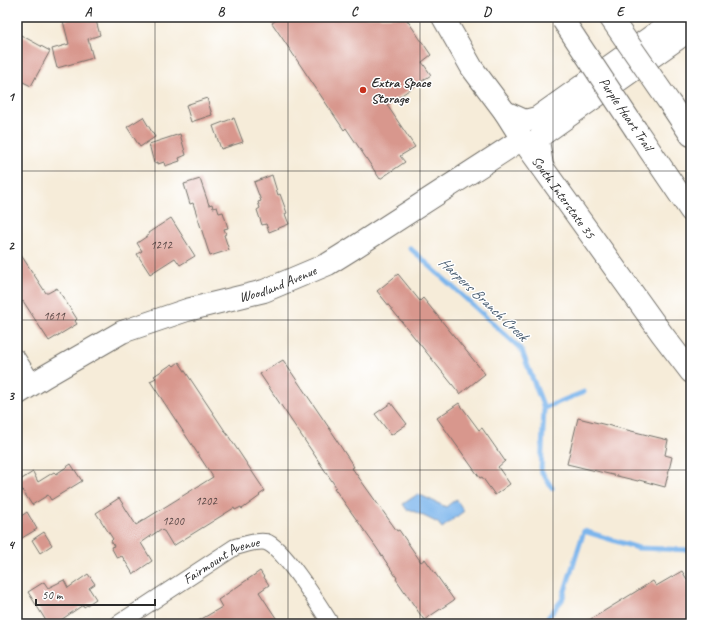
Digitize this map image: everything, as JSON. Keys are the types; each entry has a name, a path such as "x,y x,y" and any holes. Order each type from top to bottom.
{"main road":[{"name":"South Interstate 35","path":"443,17 472,68 505,112 522,139 658,329 691,372"},
{"path":"610,17 691,135"},
{"path":"505,112 525,121 537,118 679,17"},
{"name":"Purple Heart Trail","path":"562,19 691,211"},
{"path":"542,166 538,140 543,134 691,29"},
{"name":"Woodland Avenue","path":"25,389 122,332 187,310 264,291 328,264 522,139"}],"street":[{"path":"17,358 25,389"},
{"name":"Fairmount Avenue","path":"118,624 235,547 254,542 266,542 287,560 332,624"}],"water":[{"path":"418,494 446,507 456,499 464,511 442,528 438,523 409,509 407,510 403,504"}],"building":[{"path":"76,17 95,17 100,35 88,39 93,58 57,68 52,49 69,44 63,21"},
{"name":"Extra Space Storage","path":"281,17 405,17 431,55 422,62 431,75 387,105 415,147 400,156 405,162 380,179 346,128 344,130 272,23"},
{"path":"17,33 50,51 31,86 17,79"},
{"path":"207,98 212,115 191,122 186,105"},
{"path":"143,117 155,137 140,147 127,127"},
{"path":"234,118 243,142 221,149 213,126"},
{"path":"180,134 186,155 179,158 180,161 165,166 164,162 158,164 158,162 154,163 149,144"},
{"path":"272,175 278,195 280,194 287,213 285,214 289,224 269,232 266,224 262,225 257,210 260,208 258,202 261,201 254,182"},
{"path":"200,179 209,205 212,204 213,208 217,207 219,213 223,212 228,228 224,229 226,234 224,235 229,250 210,256 193,203 190,204 184,184"},
{"path":"171,218 195,256 180,265 175,258 150,274 137,254 142,251 137,243 149,235 148,233"},
{"path":"17,249 46,293 57,288 77,319 75,321 77,324 49,341 23,301 17,305"},
{"path":"398,274 420,301 423,298 485,374 460,394 377,291"},
{"path":"283,360 336,438 354,467 352,468 397,531 399,530 421,562 425,559 454,600 424,620 376,547 334,488 336,487 260,374"},
{"path":"179,362 265,491 242,509 241,507 235,510 234,508 173,546 164,531 161,529 141,543 152,561 133,574 122,556 117,558 111,547 114,546 111,541 113,539 96,513 119,498 136,525 213,477 150,381 156,378 154,376 172,364 174,366"},
{"path":"391,403 407,424 391,435 375,414"},
{"path":"459,403 479,430 482,428 505,461 498,467 510,484 495,495 482,477 480,478 437,418"},
{"path":"578,418 668,440 665,455 672,457 665,487 567,464"},
{"path":"71,464 82,481 51,500 48,495 32,505 17,482 33,472 38,482 54,472 56,474"},
{"path":"27,512 37,529 17,541 17,519"},
{"path":"44,532 52,545 40,553 32,540"},
{"path":"260,571 269,585 259,592 280,624 193,624 222,607 218,600"},
{"path":"682,571 691,586 691,624 583,624 653,581 656,586"},
{"path":"88,574 95,584 89,588 96,599 84,607 83,605 55,624 48,624 28,592 44,582 48,588 64,580 68,588"}],"waterway":[{"name":"Harpers Branch Creek","path":"410,248 521,349 544,408 541,471 552,488"},
{"path":"544,408 584,392"},
{"name":"Harpers Branch Creek","path":"543,624 562,600 584,531 638,548 691,550"}],"place":[{"name":"Extra Space Storage","path":"363,90"}]}
